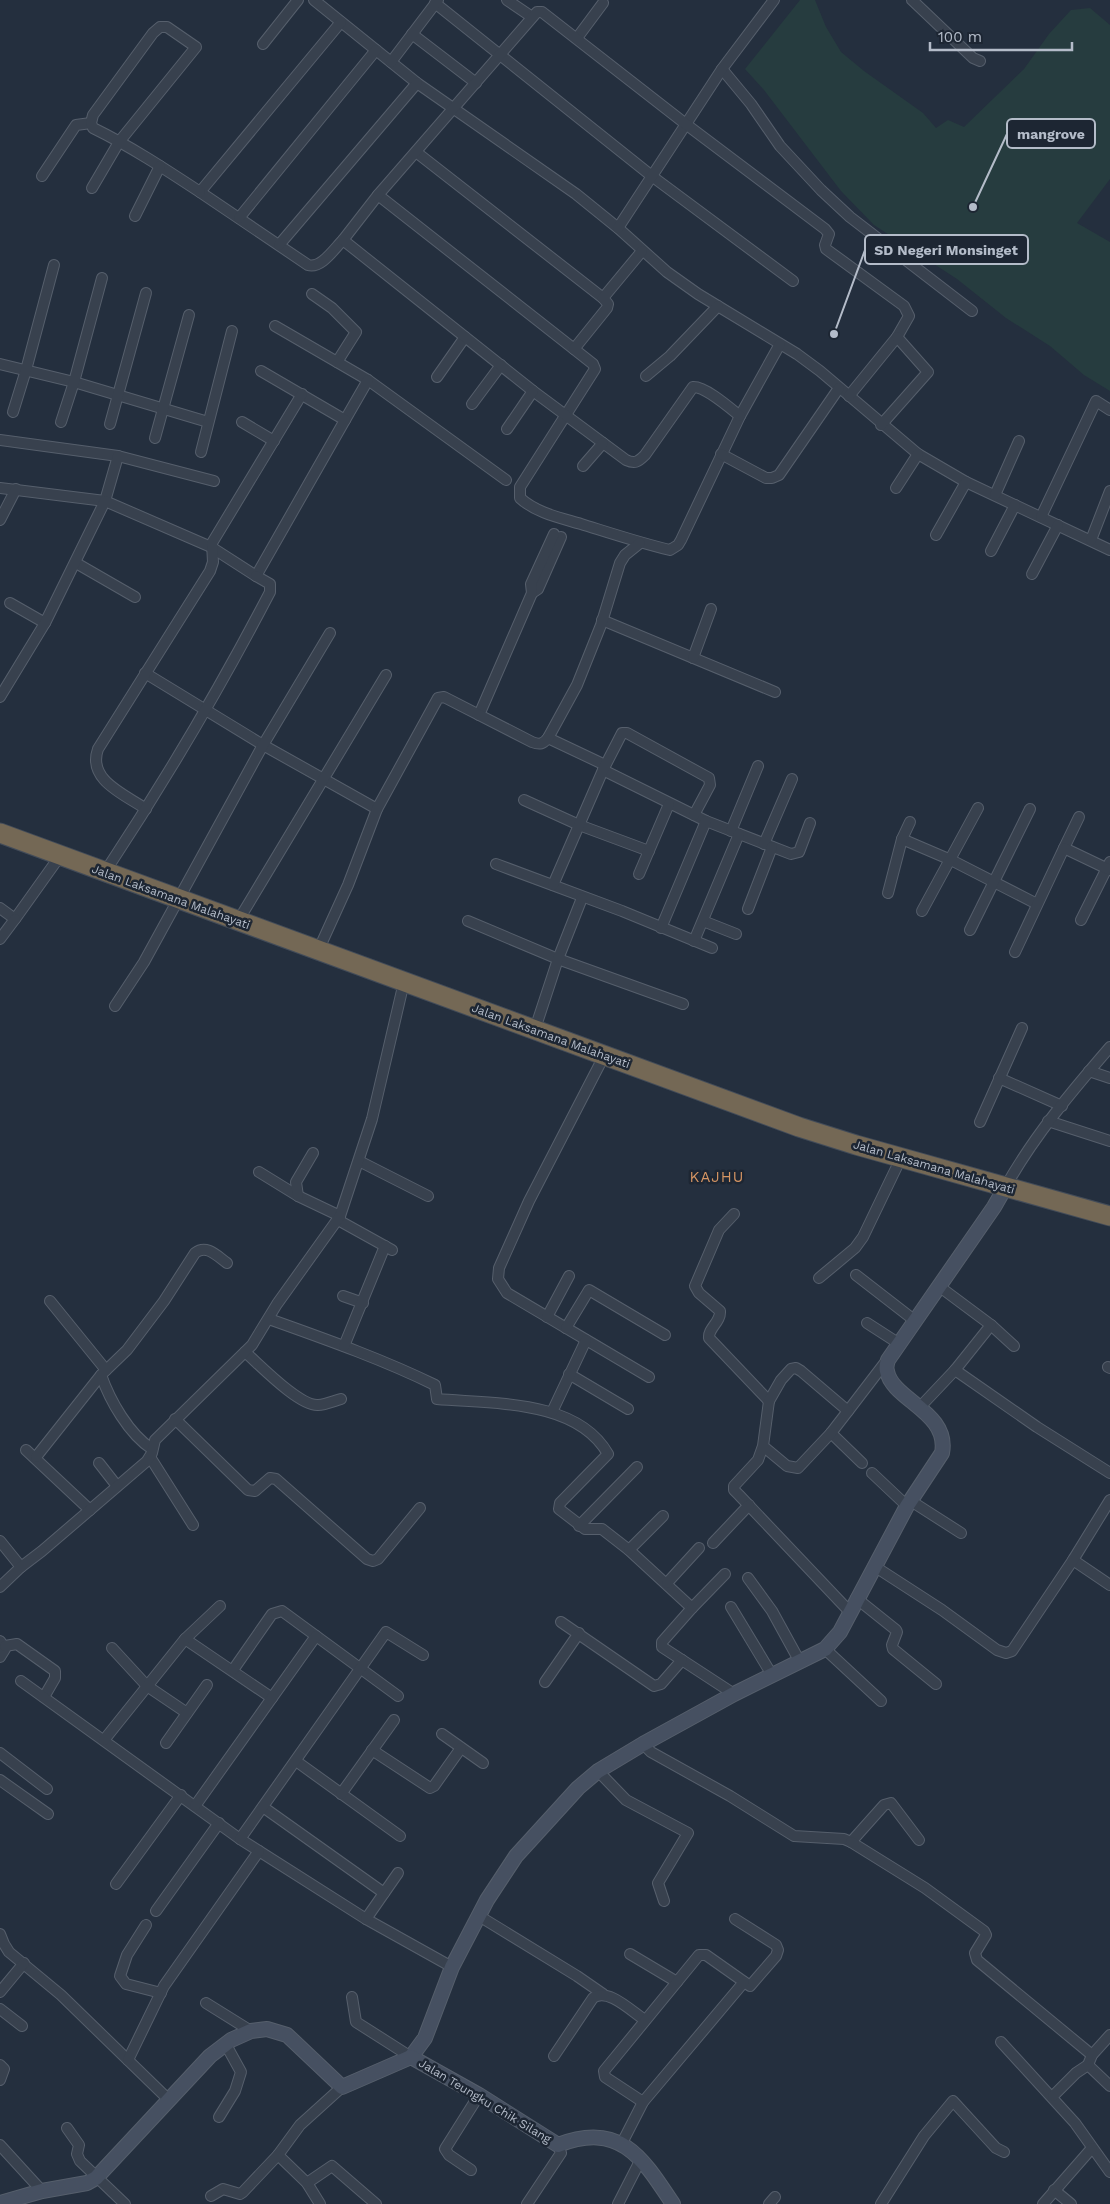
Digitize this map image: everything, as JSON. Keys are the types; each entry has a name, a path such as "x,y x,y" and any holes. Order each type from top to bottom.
{"highway":[{"name":"Jalan Laksamana Malahayati","path":"0,834 799,1127 901,1158 1110,1216"}],"street":[{"path":"263,44 298,0"},
{"path":"314,0 417,83 576,194 675,278 780,344 820,372 918,454 966,482 1110,550"},
{"path":"507,0 532,17"},
{"path":"618,228 654,176 723,68 774,0"},
{"path":"912,0 973,58 980,61"},
{"path":"391,62 437,2 654,176 793,281"},
{"path":"577,38 603,3"},
{"path":"92,188 119,142 196,47 167,27 160,27 153,33 93,115 92,128 119,142 160,166 312,266 319,264 455,109 532,17 538,12 542,12 825,229 829,234 826,249 904,306 909,316 897,337 850,396"},
{"path":"200,192 341,22"},
{"path":"412,34 476,83"},
{"path":"238,218 376,50"},
{"path":"723,68 780,146 820,190 850,217 972,311"},
{"path":"279,245 417,83"},
{"path":"42,176 76,125 91,123"},
{"path":"416,152 603,298 608,304 607,308 574,349"},
{"path":"135,216 160,166"},
{"path":"378,195 574,349 596,369 520,487 520,498 526,504 546,513 639,544 670,550 678,546 740,416 780,344"},
{"path":"342,240 533,391 626,460 633,463 639,461 693,387 698,386 740,416"},
{"path":"603,298 642,251"},
{"path":"13,412 54,265"},
{"path":"61,422 74,382 102,278"},
{"path":"110,424 146,293"},
{"path":"312,294 332,308 356,332 337,362"},
{"path":"646,376 670,356 718,306"},
{"path":"155,438 189,315"},
{"path":"275,326 368,380 506,480"},
{"path":"201,452 232,331"},
{"path":"437,378 465,337"},
{"path":"881,424 928,372 897,337"},
{"path":"0,364 74,382 208,422"},
{"path":"472,404 501,365"},
{"path":"261,372 345,420"},
{"path":"256,576 368,380"},
{"path":"722,454 766,478 779,475 839,388"},
{"path":"507,429 533,391"},
{"path":"146,809 103,780 95,765 98,749 210,571 213,562 211,547 302,394"},
{"path":"1041,517 1096,401 1110,410"},
{"path":"242,422 274,441"},
{"path":"0,440 118,456 214,481"},
{"path":"995,495 1018,441"},
{"path":"583,466 603,443"},
{"path":"896,488 918,454"},
{"path":"0,697 45,623 76,563 105,501 118,456"},
{"path":"936,535 966,482"},
{"path":"0,488 105,501 211,547 270,584 270,592 228,674 146,809 105,872"},
{"path":"0,520 16,489"},
{"path":"1091,540 1110,491"},
{"path":"991,552 1015,505"},
{"path":"1032,574 1058,525"},
{"path":"479,715 532,594 538,588 557,536"},
{"path":"318,951 348,885 377,809 438,698 444,697 538,744 544,743 577,685 602,620 620,563 625,555 639,544"},
{"path":"76,563 135,597"},
{"path":"10,604 45,623"},
{"path":"693,658 711,609"},
{"path":"602,620 775,692"},
{"path":"115,1006 144,962 262,745 330,633"},
{"path":"146,673 262,745 377,809"},
{"path":"238,921 386,675"},
{"path":"553,885 604,768 620,735 624,732 706,775 711,780 694,815"},
{"path":"548,738 670,804 735,833 791,854 797,854 810,823"},
{"path":"694,941 703,921 758,766"},
{"path":"748,909 768,845 792,779"},
{"path":"524,800 579,825 649,851"},
{"path":"639,874 670,804"},
{"path":"922,911 978,808"},
{"path":"970,930 1030,809"},
{"path":"1015,952 1079,817"},
{"path":"661,928 706,821"},
{"path":"888,893 902,838 910,822"},
{"path":"902,838 1037,904"},
{"path":"1064,848 1109,866 1081,920"},
{"path":"0,939 60,856"},
{"path":"496,864 712,948"},
{"path":"535,1029 558,958 582,898"},
{"path":"0,908 15,919"},
{"path":"468,921 558,958 683,1004"},
{"path":"703,921 736,934"},
{"path":"0,1588 21,1567 117,1486 151,1453 155,1440 175,1419 246,1352 277,1304 339,1218 372,1119 404,982"},
{"path":"980,1122 1022,1028"},
{"path":"763,1446 787,1466 793,1468 802,1465 832,1433 888,1360 914,1320 940,1287 1006,1186 1020,1160 1048,1121 1110,1047"},
{"path":"604,1056 529,1201 499,1268 498,1279 504,1290 649,1377"},
{"path":"1089,1071 1110,1078"},
{"path":"999,1078 1062,1106"},
{"path":"1048,1121 1110,1141"},
{"path":"298,1196 296,1182 313,1153"},
{"path":"819,1278 855,1248 863,1237 901,1158"},
{"path":"359,1161 428,1196"},
{"path":"259,1172 388,1248 344,1346"},
{"path":"734,1214 719,1230 695,1286 698,1293 720,1311 720,1316 709,1332 709,1338 769,1401"},
{"path":"36,1457 104,1373 127,1350 164,1301 195,1253 201,1248 205,1248 227,1262"},
{"path":"856,1275 914,1320"},
{"path":"547,1317 570,1276"},
{"path":"940,1287 991,1325 1014,1346"},
{"path":"566,1328 589,1290 665,1335"},
{"path":"343,1296 362,1303"},
{"path":"50,1301 104,1373 108,1392 151,1453 193,1525"},
{"path":"269,1319 344,1346 435,1385 438,1399 517,1406 552,1412 577,1424 597,1437 608,1454 559,1506 561,1512 585,1529 602,1529 667,1583 692,1608"},
{"path":"867,1323 898,1343"},
{"path":"920,1407 955,1370 991,1325"},
{"path":"552,1412 586,1340"},
{"path":"246,1352 296,1396 307,1402 317,1405 341,1400"},
{"path":"352,1997 356,2022 411,2057 425,2038 452,1967 479,1916 516,1856 578,1788 598,1771 643,1744 734,1694 825,1649 840,1632 856,1598 909,1504 942,1453 943,1446 936,1426 920,1407 902,1393 892,1381 887,1373 888,1360"},
{"path":"848,1411 796,1368 791,1369 781,1380 769,1401 763,1446 758,1460 734,1486 734,1490 849,1611"},
{"path":"955,1370 1037,1427 1110,1473"},
{"path":"570,1374 628,1409"},
{"path":"175,1419 248,1490 255,1491 270,1478 276,1479 367,1558 373,1561 378,1560 420,1508"},
{"path":"832,1433 862,1463"},
{"path":"26,1450 36,1457 90,1510"},
{"path":"99,1463 117,1486"},
{"path":"579,1526 637,1467"},
{"path":"872,1473 909,1504 961,1533"},
{"path":"874,1566 942,1610 997,1650 1006,1654 1012,1651 1073,1560 1110,1500"},
{"path":"713,1543 748,1505"},
{"path":"628,1550 663,1516"},
{"path":"0,1541 21,1567"},
{"path":"667,1583 700,1548"},
{"path":"1073,1560 1110,1585"},
{"path":"725,1574 692,1608 661,1645 664,1650 734,1694"},
{"path":"748,1578 772,1611 800,1662"},
{"path":"856,1598 896,1630 892,1647 936,1684"},
{"path":"104,1740 185,1638 220,1606"},
{"path":"730,1607 772,1675"},
{"path":"233,1670 275,1612 282,1611 398,1696"},
{"path":"562,1622 654,1686 661,1684 682,1660"},
{"path":"240,1839 388,1631 423,1654"},
{"path":"545,1682 579,1634"},
{"path":"196,1806 316,1636"},
{"path":"185,1638 272,1698"},
{"path":"0,1658 5,1651 3,1643 17,1644 55,1671 55,1678 44,1697"},
{"path":"112,1648 147,1686 187,1713"},
{"path":"825,1649 881,1701"},
{"path":"21,1681 240,1839 366,1919 452,1967"},
{"path":"166,1743 208,1686"},
{"path":"341,1794 394,1720"},
{"path":"442,1734 483,1763"},
{"path":"643,1744 651,1752 799,1837 844,1839 851,1842 925,1888 984,1931 986,1935 975,1953 977,1960 1090,2060 1110,2086"},
{"path":"372,1750 430,1788 434,1786 461,1748"},
{"path":"0,1753 47,1789"},
{"path":"296,1761 400,1836"},
{"path":"598,1771 617,1791 637,1807 688,1833 658,1882 664,1901"},
{"path":"0,1780 48,1814"},
{"path":"116,1884 181,1796"},
{"path":"851,1842 888,1803 892,1804 920,1840"},
{"path":"263,1807 384,1893"},
{"path":"156,1911 219,1823"},
{"path":"128,2060 169,1979 259,1851"},
{"path":"366,1919 398,1873"},
{"path":"479,1916 645,2020"},
{"path":"643,2102 607,2079 604,2071 701,1954 706,1955 744,1982 752,1985 776,1956 778,1950 776,1945 735,1918"},
{"path":"146,1924 127,1954 120,1976 126,1984 161,1993"},
{"path":"0,1934 9,1952 61,1994 169,2100"},
{"path":"630,1954 677,1982"},
{"path":"0,1992 24,1963"},
{"path":"673,2204 640,2159 622,2143 643,2102 744,1982"},
{"path":"554,2056 593,1998 603,1994"},
{"path":"206,2003 251,2031"},
{"path":"0,2009 22,2026"},
{"path":"0,2203 42,2191 87,2183 96,2178 210,2056 225,2043 251,2031 268,2029 287,2035 342,2087 300,2125 278,2155 242,2193 223,2189 211,2196"},
{"path":"1052,2096 1090,2060 1110,2034"},
{"path":"1001,2042 1075,2123 1110,2172"},
{"path":"219,2117 235,2091 240,2076 238,2065 225,2043"},
{"name":"Jalan Teungku Chik Silang","path":"342,2087 411,2057 479,2094 558,2145 586,2137 622,2143"},
{"path":"0,2065 4,2069 0,2080"},
{"path":"471,2170 450,2155 445,2149 479,2094"},
{"path":"881,2204 924,2136 953,2101 996,2148 1004,2152"},
{"path":"67,2128 79,2145 77,2156 96,2178 125,2204"},
{"path":"0,2145 42,2191"},
{"path":"527,2204 561,2153 558,2145"},
{"path":"1043,2204 1092,2148"},
{"path":"278,2155 308,2183 320,2204"},
{"path":"618,2204 640,2159"},
{"path":"308,2183 332,2166 376,2204"},
{"path":"1054,2190 1071,2204"}],"green space":[{"path":"800,0 815,0 826,27 841,52 864,71 923,113 936,128 948,120 964,127 1024,69 1049,34 1071,10 1090,8 1110,25 1110,179 1077,223 1110,242 1110,391 1084,375 1050,346 1006,318 957,279 874,225 841,191 764,90 745,69"}],"place":[{"name":"mangrove","path":"973,207"},
{"name":"SD Negeri Monsinget","path":"834,334"}],"district":[{"name":"KAJHU","path":"717,1177"}]}
